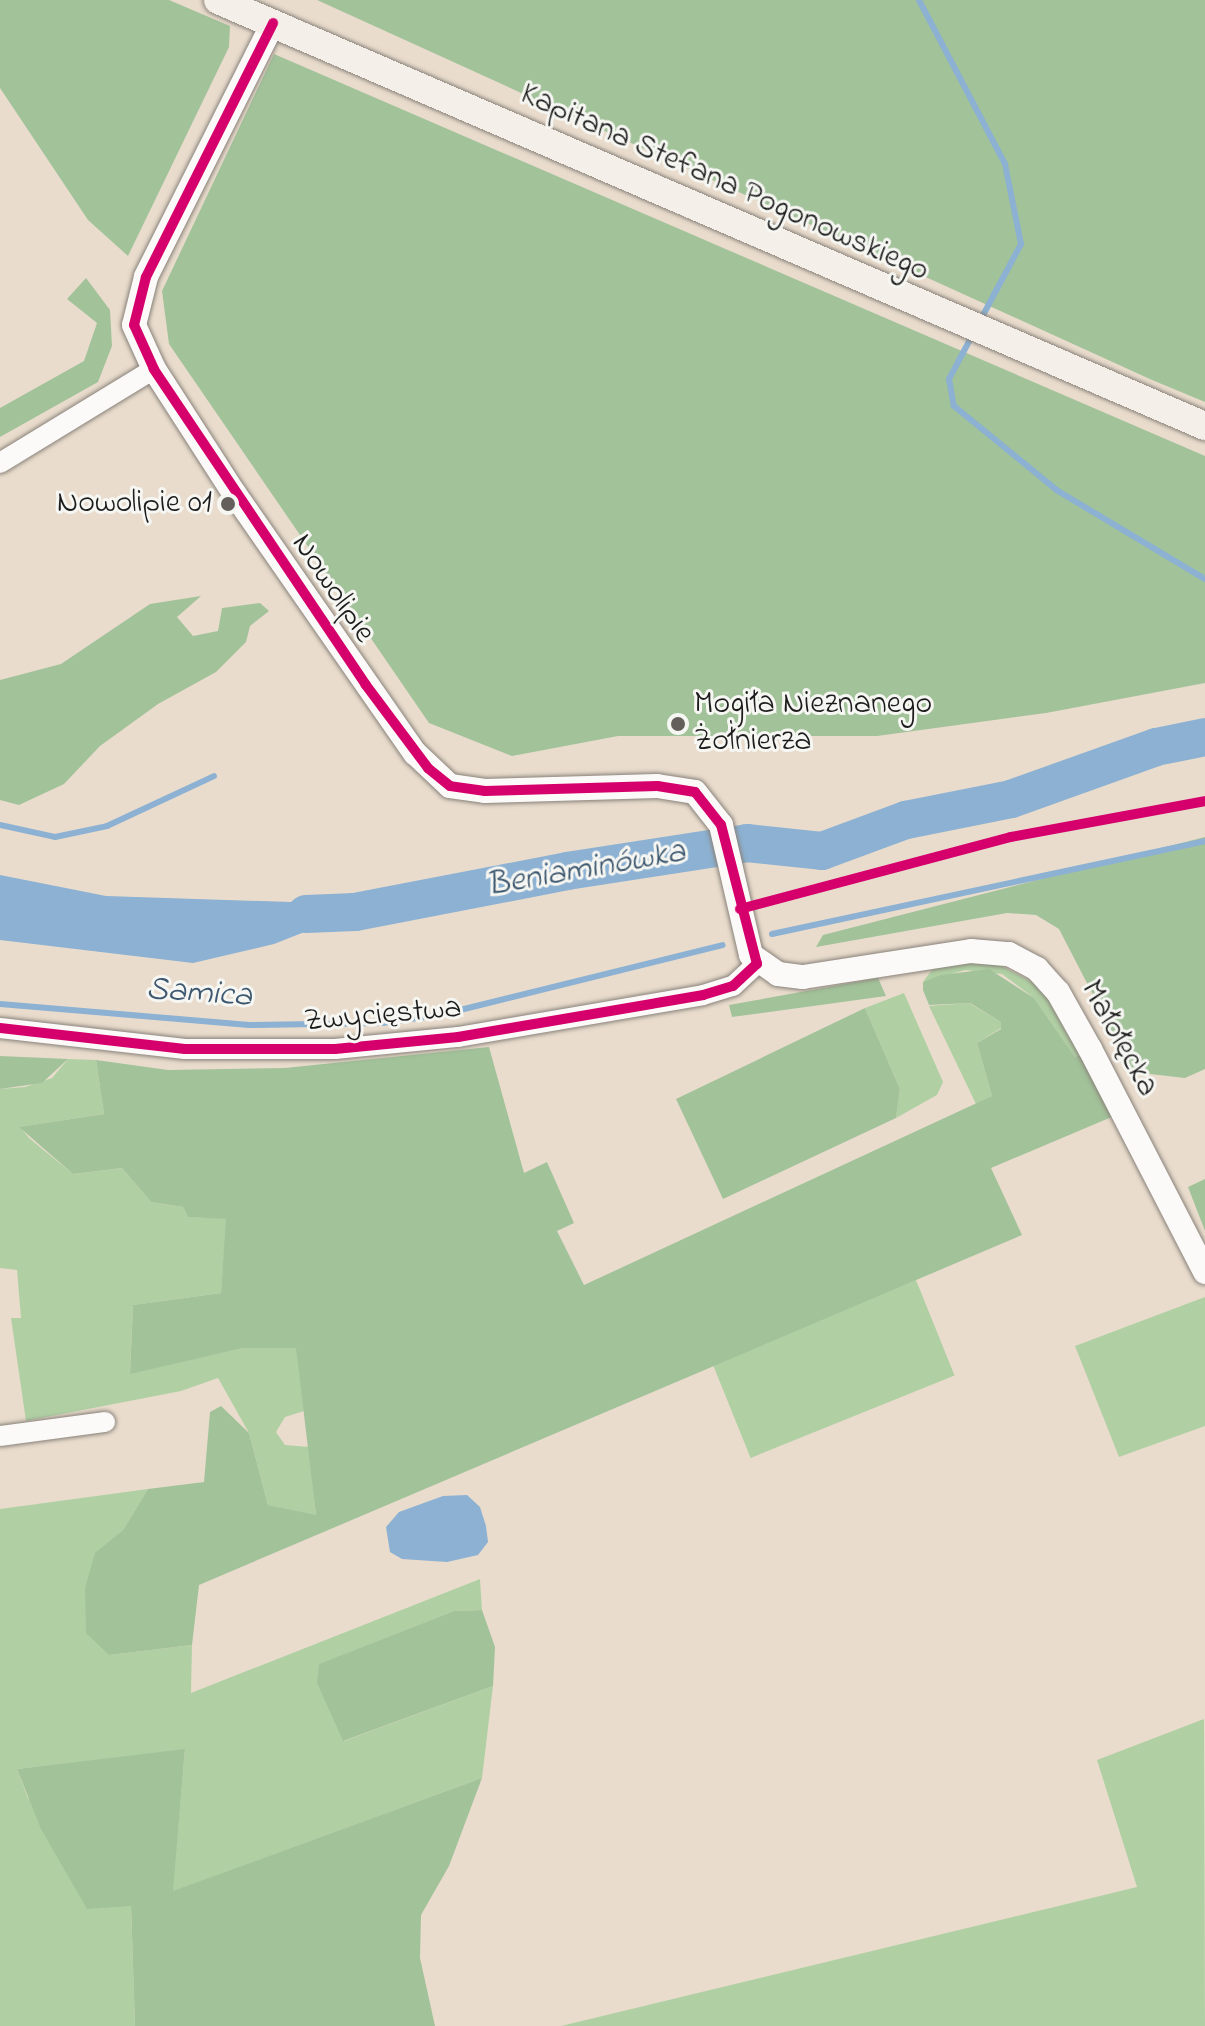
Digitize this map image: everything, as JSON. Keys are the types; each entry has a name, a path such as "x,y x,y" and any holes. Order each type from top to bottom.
{"main road":[{"name":"Kapitana Stefana Pogonowskiego","path":"218,0 959,324 1205,426"}],"street":[{"name":"Nowolipie","path":"273,23 146,277 134,325 154,369 415,753 450,786 485,791 682,788 703,798 721,825 757,964"},
{"path":"0,463 154,369"},
{"name":"Małołęcka","path":"757,964 803,977 971,951 1009,954 1037,969 1058,992 1084,1037 1205,1272"},
{"name":"Zwycięstwa","path":"0,1028 185,1049 349,1048 458,1037 703,995 733,986 757,964"},
{"path":"0,1436 105,1422"}],"green space":[{"path":"0,0 169,0 230,26 229,47 128,256 88,220 0,88"},
{"path":"317,0 1205,0 1205,402 1152,380"},
{"path":"274,54 1205,456 1205,683 1046,713 877,736 618,736 512,756 429,723 169,344 162,291"},
{"path":"86,278 110,310 112,346 98,382 0,437 0,408 84,361 97,323 67,299"},
{"path":"201,596 177,617 193,636 218,631 222,608 260,603 269,611 250,626 246,642 216,672 158,704 100,746 64,784 19,805 0,800 0,680 61,664 150,604"},
{"path":"1205,837 1205,1069 1185,1078 1133,1072 1059,929 1036,915 1007,913 816,947 823,935"},
{"path":"992,961 1036,984 1056,1006 1084,1053 1075,1057 1034,998 1002,974 965,970 923,982 934,967"},
{"path":"989,969 1034,998 1075,1057 1084,1053 1114,1116 991,1168 1022,1235 199,1585 192,1645 109,1655 86,1633 85,1588 95,1553 123,1530 148,1489 204,1482 210,1412 221,1406 249,1433 268,1505 316,1515 296,1348 243,1348 130,1374 133,1305 221,1293 226,1219 188,1217 183,1207 151,1202 122,1168 73,1174 19,1127 104,1114 96,1060 168,1070 285,1068 489,1047 524,1173 547,1162 574,1223 557,1231 584,1285 992,1096 977,1043 1001,1029 1001,1022 970,1003 929,1005 923,990 923,982 941,975"},
{"path":"878,978 886,996 732,1017 729,1005"},
{"path":"904,993 943,1082 937,1095 896,1118 900,1089 865,1008"},
{"path":"969,1003 1001,1022 1001,1028 977,1043 992,1096 976,1104 929,1006"},
{"path":"865,1008 900,1089 896,1118 723,1199 676,1099"},
{"path":"0,1056 68,1059 42,1083 0,1089"},
{"path":"68,1059 96,1060 104,1114 20,1127 29,1138 73,1174 122,1168 151,1202 183,1207 188,1217 227,1218 221,1293 133,1305 130,1373 243,1348 250,1326 297,1348 304,1411 285,1417 276,1432 285,1445 309,1447 316,1516 268,1505 249,1433 218,1378 181,1391 26,1421 11,1318 21,1318 17,1270 0,1268 0,1089 25,1087 52,1078"},
{"path":"1205,1179 1205,1231 1188,1187"},
{"path":"916,1280 955,1375 751,1458 712,1362"},
{"path":"1205,1297 1205,1426 1119,1457 1075,1346"},
{"path":"148,1489 123,1530 95,1554 109,1655 192,1645 191,1693 480,1579 482,1610 454,1611 320,1664 344,1741 493,1686 482,1778 172,1892 185,1750 17,1769 28,1798 131,1906 135,2026 0,2026 0,1509"},
{"path":"482,1610 495,1647 493,1686 343,1741 317,1683 319,1664 454,1611"},
{"path":"1204,1719 1205,2026 561,2026 1137,1887 1097,1760"},
{"path":"185,1749 173,1891 482,1778 449,1866 421,1915 420,1958 435,2026 135,2026 131,1906 87,1909 41,1829 17,1769"}],"water":[{"path":"0,875 106,896 319,903 355,912 274,944 193,963 0,940"},
{"path":"467,1495 480,1507 486,1526 488,1542 478,1555 447,1562 402,1559 390,1552 386,1527 399,1512 443,1496"}],"waterway":[{"path":"919,0 1005,164 1021,244 981,319"},
{"path":"974,332 949,379 954,406 1058,491 1205,579"},
{"name":"Beniaminówka","path":"306,914 355,912 567,871 747,843 822,851 906,820 1011,799 1156,747 1205,737"},
{"path":"0,825 55,837 107,826 214,776"},
{"name":"Samica","path":"772,934 1205,841"},
{"name":"Samica","path":"0,1004 249,1025 382,1023 440,1015 722,945"}],"cycle path":[{"path":"0,1028 185,1049 335,1049 458,1037 703,995 733,986 757,964 721,825 695,792 657,786 485,791 450,786 428,768 366,685 154,369 134,325 146,277 273,23"},
{"path":"740,909 1011,837 1205,801"}],"place":[{"name":"Nowolipie 01","path":"228,504"},
{"name":"Mogiła Nieznanego Żołnierza","path":"678,724"}]}
